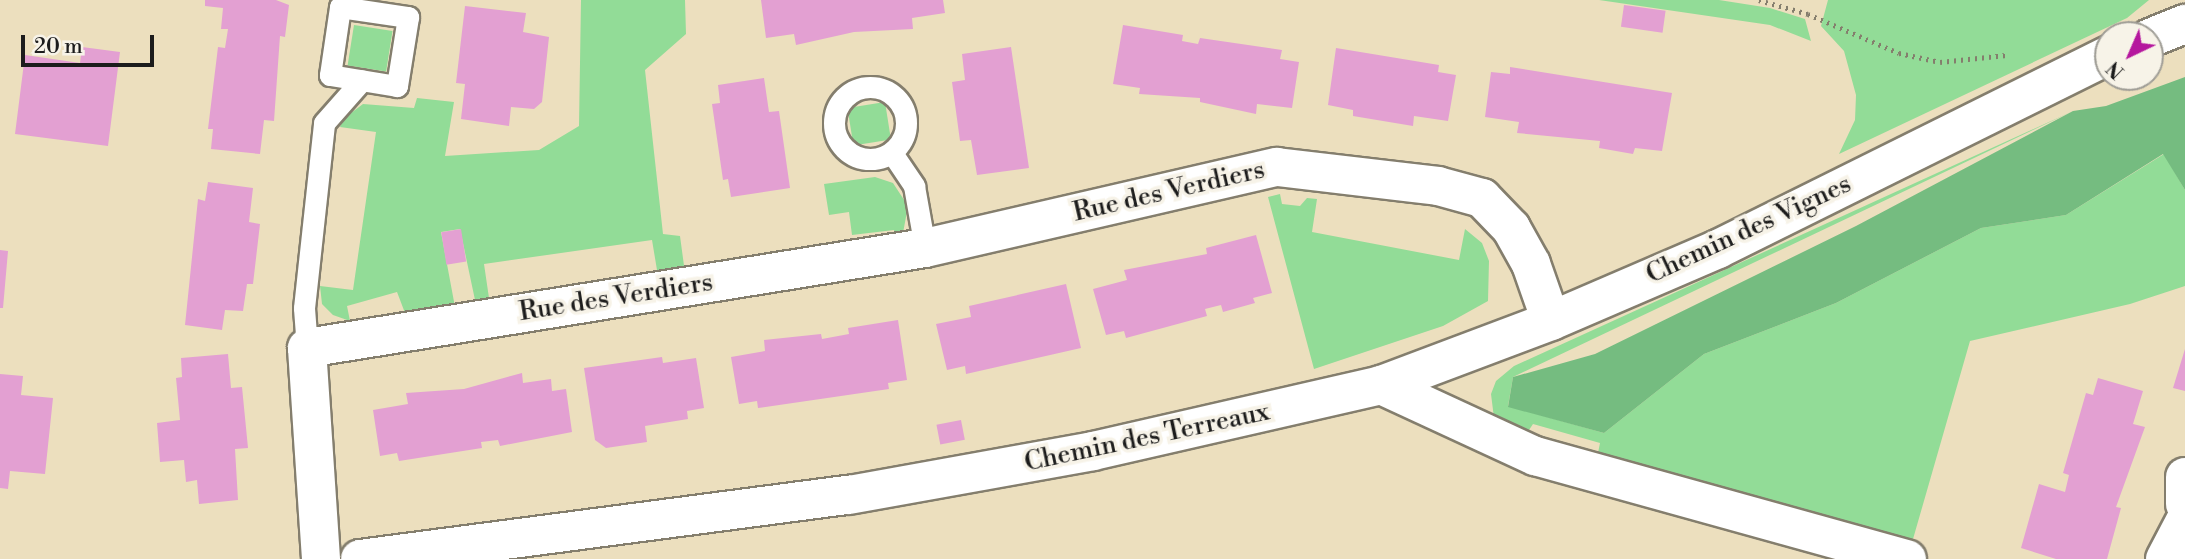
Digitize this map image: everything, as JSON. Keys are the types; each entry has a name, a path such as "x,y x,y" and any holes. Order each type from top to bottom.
{"street":[{"path":"2164,32 2185,24"},
{"name":"Chemin des Vignes","path":"1381,385 1551,321 1718,249 2094,62"},
{"name":"Rue des Verdiers","path":"307,348 925,248 1277,167 1438,186 1482,198 1511,228 1531,264 1551,321"},
{"path":"307,348 321,559"},
{"path":"1381,385 1535,456 1907,559"},
{"name":"Chemin des Terreaux","path":"360,559 849,495 1093,451 1381,385"},
{"path":"2185,477 2185,504"},
{"path":"2165,559 2185,521"}],"lane":[{"path":"340,7 408,18 397,86 362,80 330,75 340,7"},
{"path":"307,348 304,308 324,123 362,80"},
{"path":"892,152 914,186 925,248"}],"path":[{"path":"1759,0 1808,15 1899,53 1940,62 2010,54"}],"green space":[{"path":"581,0 685,0 686,34 645,70 663,234 680,236 685,273 658,276 652,240 484,264 489,298 475,300 460,229 441,232 455,307 405,313 397,292 347,306 350,321 333,315 322,304 320,286 353,290 376,132 340,127 343,119 363,104 414,108 417,98 454,102 445,156 539,150 579,126"},
{"path":"1599,0 1719,0 1770,8 1805,19 1811,41 1770,25"},
{"path":"1828,0 2149,0 2127,18 2121,21 2094,21 2094,34 1839,154 1855,120 1856,95 1844,51 1821,26"},
{"path":"354,25 393,31 386,72 348,65"},
{"path":"2185,77 2185,190 2163,154 2066,215 1981,228 1836,303 1704,354 1604,433 1508,407 1513,377 1595,354 1856,226 2073,111 2106,106 2147,91 2164,91 2164,85"},
{"path":"885,102 891,140 853,145 847,108"},
{"path":"2073,111 1513,377 1508,406 1604,433 1704,354 1836,303 1981,228 2066,215 2164,154 2185,190 2185,286 2130,304 1970,341 1911,546 1597,458 1600,443 1533,424 1525,436 1494,418 1491,394 1496,381 1514,366"},
{"path":"875,177 893,183 908,206 903,233 896,238 894,230 852,235 849,212 829,215 824,184"},
{"path":"1280,194 1282,204 1300,206 1307,198 1317,199 1312,232 1459,260 1465,229 1482,243 1489,261 1488,301 1443,326 1314,369 1268,197"}],"building":[{"path":"205,0 276,0 289,5 285,37 280,36 274,121 264,120 260,154 211,149 213,129 208,129 218,47 225,48 228,29 221,29 223,8 205,6"},
{"path":"761,0 943,0 945,13 912,18 913,29 854,32 796,45 794,34 766,38"},
{"path":"1624,5 1666,11 1663,33 1621,27"},
{"path":"465,6 526,13 523,32 549,37 542,102 534,109 511,107 509,126 461,119 465,84 456,83"},
{"path":"1123,25 1183,35 1182,41 1198,44 1200,38 1282,50 1280,59 1299,62 1292,108 1257,104 1256,114 1200,102 1200,98 1139,94 1140,88 1113,84"},
{"path":"82,47 120,52 108,146 15,134 25,55 80,63"},
{"path":"1011,47 1029,168 977,175 971,140 960,141 952,82 965,80 962,54"},
{"path":"1336,48 1439,65 1438,72 1456,75 1448,121 1414,116 1413,126 1353,116 1353,110 1328,105"},
{"path":"1510,67 1672,93 1662,151 1635,148 1633,154 1599,148 1600,141 1517,133 1519,122 1485,117 1491,72 1510,74"},
{"path":"764,78 769,112 779,111 790,188 731,197 728,179 723,180 712,104 720,103 718,85"},
{"path":"208,182 253,188 249,222 260,224 253,284 247,284 243,311 225,310 222,330 185,325 198,199 205,201"},
{"path":"461,229 466,262 446,265 441,232"},
{"path":"1256,235 1272,293 1253,298 1255,303 1223,312 1221,305 1205,309 1207,316 1126,338 1124,331 1106,335 1093,289 1127,280 1124,270 1207,254 1206,248"},
{"path":"0,250 8,251 3,308 0,308"},
{"path":"1066,284 1081,348 966,374 965,366 947,370 936,324 971,317 969,306"},
{"path":"898,320 907,380 888,383 889,389 758,408 757,401 739,404 731,357 765,351 764,340 821,334 822,339 849,334 848,328"},
{"path":"2185,349 2185,391 2173,388"},
{"path":"228,354 231,388 242,387 248,448 235,449 238,500 199,504 197,480 186,482 184,460 160,462 157,423 180,420 176,378 182,377 181,358"},
{"path":"662,357 663,363 696,358 704,408 687,411 688,419 645,426 647,442 606,448 595,440 584,368"},
{"path":"522,373 523,383 551,379 552,391 566,389 572,432 500,446 498,440 481,442 482,448 399,461 397,453 380,456 373,410 408,404 406,393 464,389"},
{"path":"0,374 23,376 21,395 53,398 45,474 10,471 8,489 0,488"},
{"path":"2098,378 2143,391 2133,424 2145,427 2116,507 2121,508 2107,559 2056,559 2021,548 2039,484 2065,492 2069,475 2063,473 2086,393 2093,395"},
{"path":"961,420 965,440 940,444 936,425"}]}
